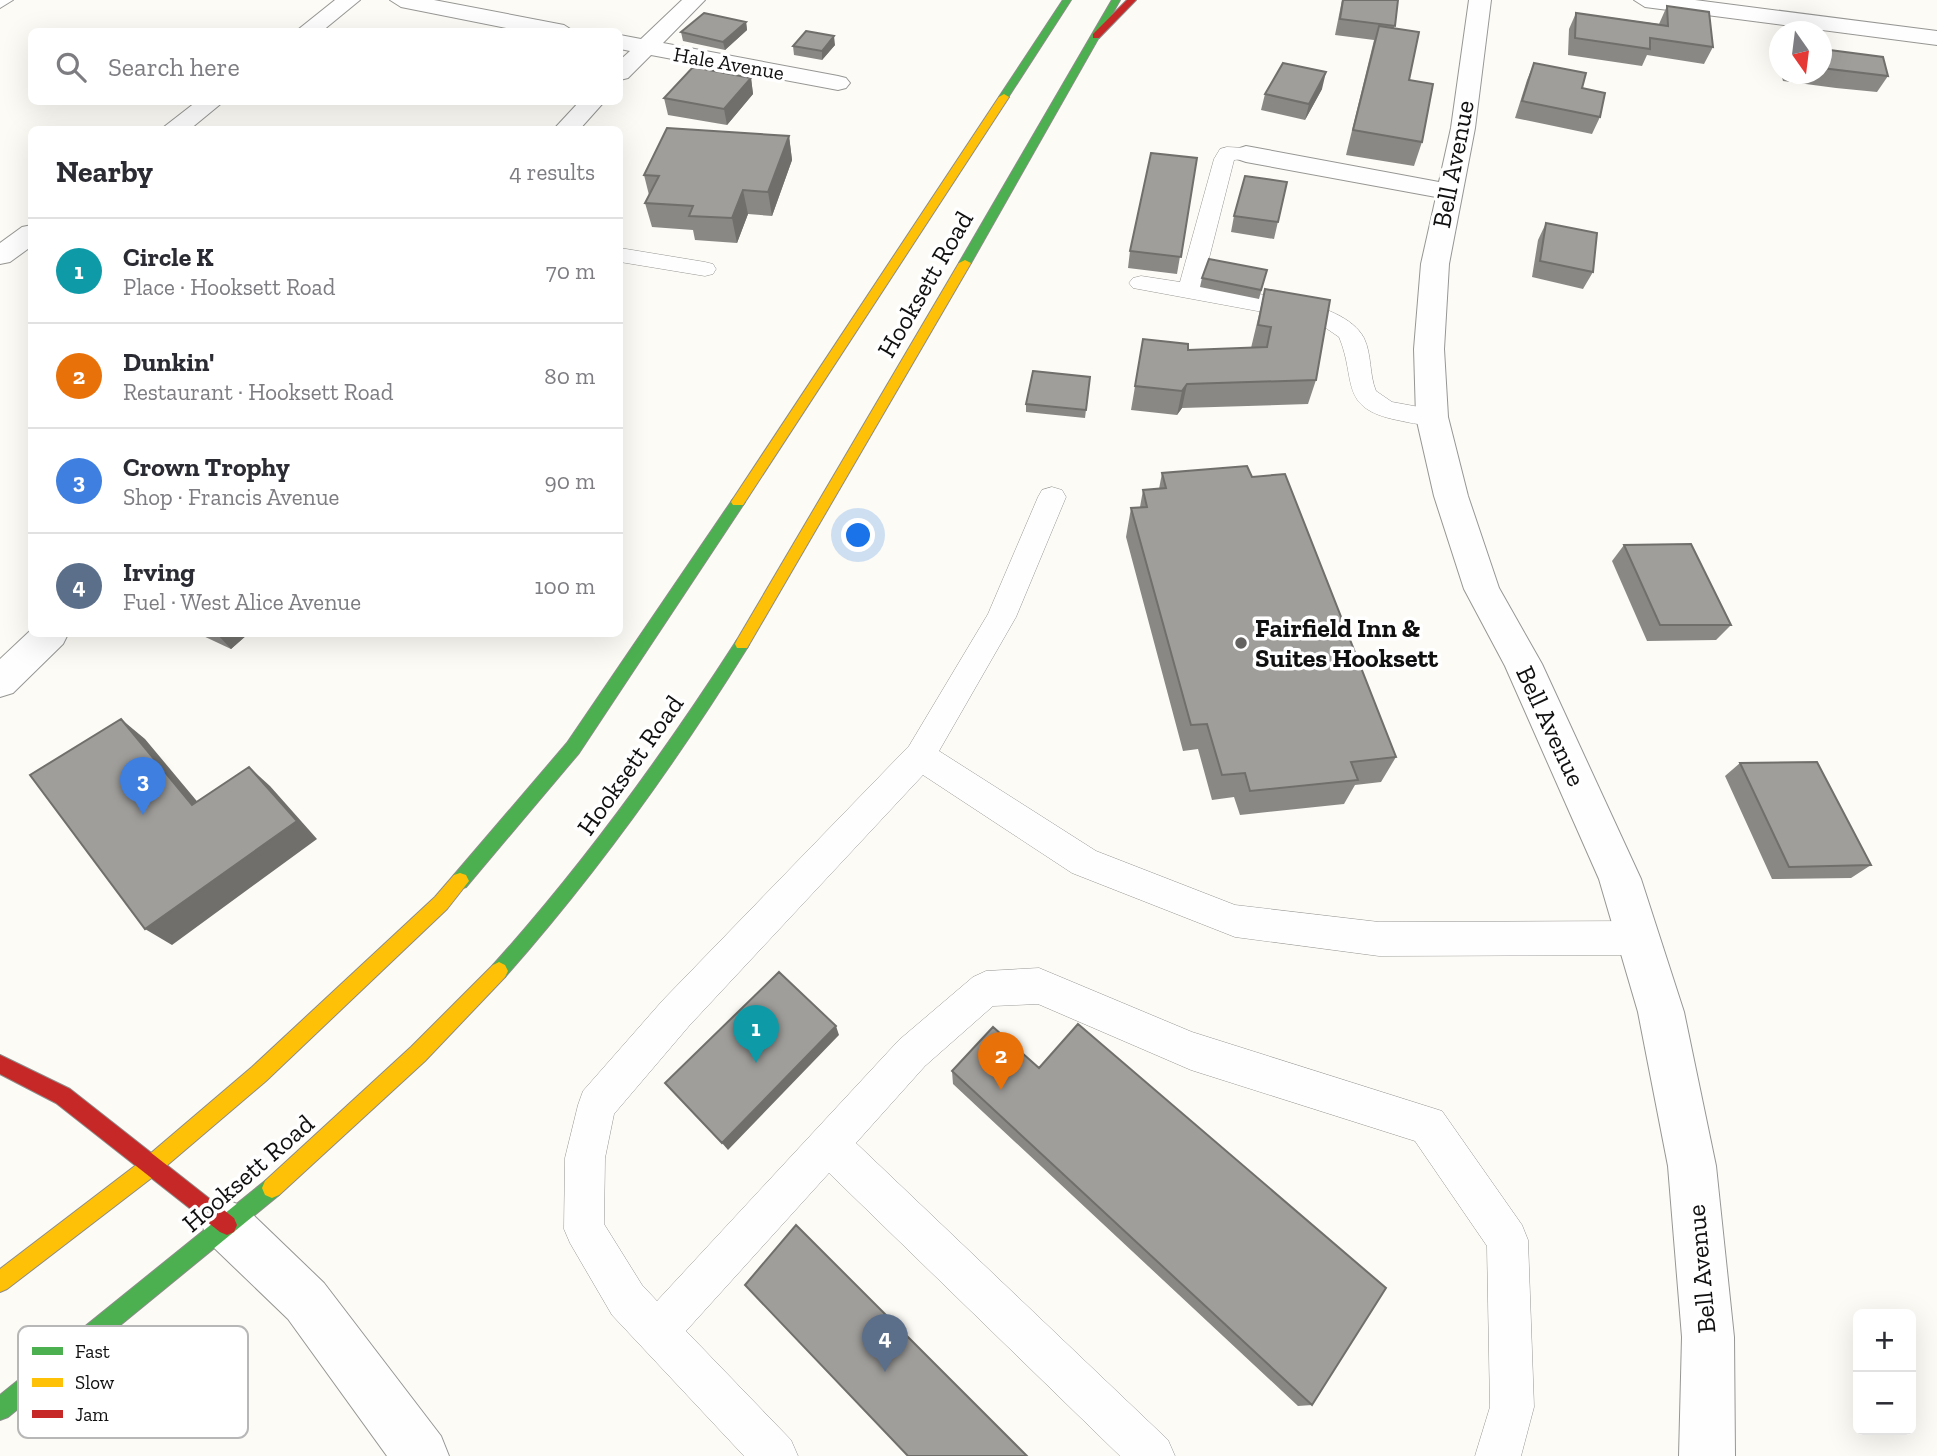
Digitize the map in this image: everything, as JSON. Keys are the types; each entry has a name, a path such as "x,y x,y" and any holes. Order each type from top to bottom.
{"main road":[{"name":"Hooksett Road","path":"0,1282 151,1166 259,1074 442,903 573,748 862,318 1067,0"},
{"name":"Hooksett Road","path":"102,1326 227,1225 464,1010 547,919 625,818 689,728 800,547 1116,0"},
{"path":"1096,36 1132,0"},
{"path":"0,1064 63,1097 227,1225"},
{"name":"Hooksett Road","path":"0,1409 18,1394"}],"street":[{"path":"311,28 349,0"},
{"path":"401,0 544,28"},
{"path":"623,70 694,0"},
{"name":"Bell Avenue","path":"1480,0 1463,128 1447,191 1434,264 1429,349 1432,417 1451,496 1482,589 1523,664 1620,879 1661,1012 1692,1166 1708,1337 1707,1456"},
{"path":"1645,0 1937,38"},
{"name":"Hale Avenue","path":"623,43 838,83"},
{"path":"178,126 207,105"},
{"path":"569,126 589,105"},
{"path":"1246,154 1447,191"},
{"path":"0,256 28,236"},
{"path":"0,682 47,637"},
{"path":"227,1225 306,1301 421,1456"}],"lane":[{"path":"1189,291 1224,159 1227,153 1246,154"},
{"path":"623,255 705,269"},
{"path":"1142,283 1315,313 1337,322 1352,338 1365,396 1382,408 1432,417"},
{"path":"775,1456 627,1300 584,1229 584,1158 597,1105 676,1013 920,756 1001,617 1052,498"},
{"path":"920,756 1084,862 1235,921 1379,939 1638,937"},
{"path":"657,1332 912,1053 986,989 1039,986 1191,1051 1428,1125 1507,1240 1512,1407 1498,1456"},
{"path":"829,1145 1152,1456"}],"building":[{"path":"1343,0 1398,0 1395,26 1340,19"},
{"path":"1667,6 1709,12 1713,47 1650,38 1650,49 1575,38 1576,13 1668,26"},
{"path":"704,13 746,22 723,42 681,32"},
{"path":"1379,26 1419,32 1409,80 1433,84 1422,142 1353,130"},
{"path":"806,31 834,36 822,51 793,46"},
{"path":"1832,50 1883,57 1888,76 1832,69"},
{"path":"1283,63 1326,72 1309,104 1265,94"},
{"path":"1534,63 1586,73 1582,88 1605,93 1600,117 1522,101"},
{"path":"693,67 751,78 724,109 664,98"},
{"path":"667,128 789,136 768,192 743,190 732,218 689,216 693,206 645,203 659,176 644,175"},
{"path":"1151,153 1197,158 1181,257 1130,251"},
{"path":"1245,176 1287,182 1278,222 1234,216"},
{"path":"1546,223 1597,233 1593,272 1540,261"},
{"path":"1209,259 1267,270 1261,290 1202,278"},
{"path":"1265,289 1330,300 1316,380 1187,384 1182,391 1135,386 1143,339 1188,344 1188,350 1267,347 1271,327 1258,325"},
{"path":"1033,371 1090,377 1086,410 1026,404"},
{"name":"Fairfield Inn & Suites Hooksett","path":"1247,466 1252,477 1285,474 1396,757 1351,762 1358,780 1250,791 1245,773 1222,775 1207,724 1191,725 1131,508 1147,507 1143,490 1166,488 1162,473"},
{"path":"1691,544 1731,625 1660,625 1624,545"},
{"path":"121,719 192,805 249,767 297,821 145,929 30,775"},
{"path":"1817,762 1871,865 1789,867 1740,763"},
{"path":"779,972 836,1026 722,1143 665,1083"},
{"path":"1078,1024 1386,1288 1312,1405 952,1071 993,1027 1039,1068"},
{"path":"796,1225 1027,1456 908,1456 745,1285"}],"traffic: fast":[{"path":"1004,97 1067,0"},
{"path":"965,263 1116,0"},
{"path":"460,881 573,748 738,502"},
{"path":"499,971 598,854 687,730 742,644"},
{"path":"102,1326 272,1188"},
{"path":"0,1409 18,1394"}],"traffic: slow":[{"path":"738,502 1004,97"},
{"path":"742,644 965,263"},
{"path":"0,1282 151,1166 259,1074 441,903 460,881"},
{"path":"272,1188 418,1054 499,971"}],"traffic: jam":[{"path":"1096,36 1132,0"},
{"path":"0,1064 63,1096 227,1225"}],"place":[{"name":"Fairfield Inn & Suites Hooksett","path":"1241,643"},
{"name":"Crown Trophy","path":"143,815"},
{"name":"Circle K","path":"756,1063"},
{"name":"Dunkin'","path":"1001,1090"},
{"name":"Irving","path":"885,1372"}]}
